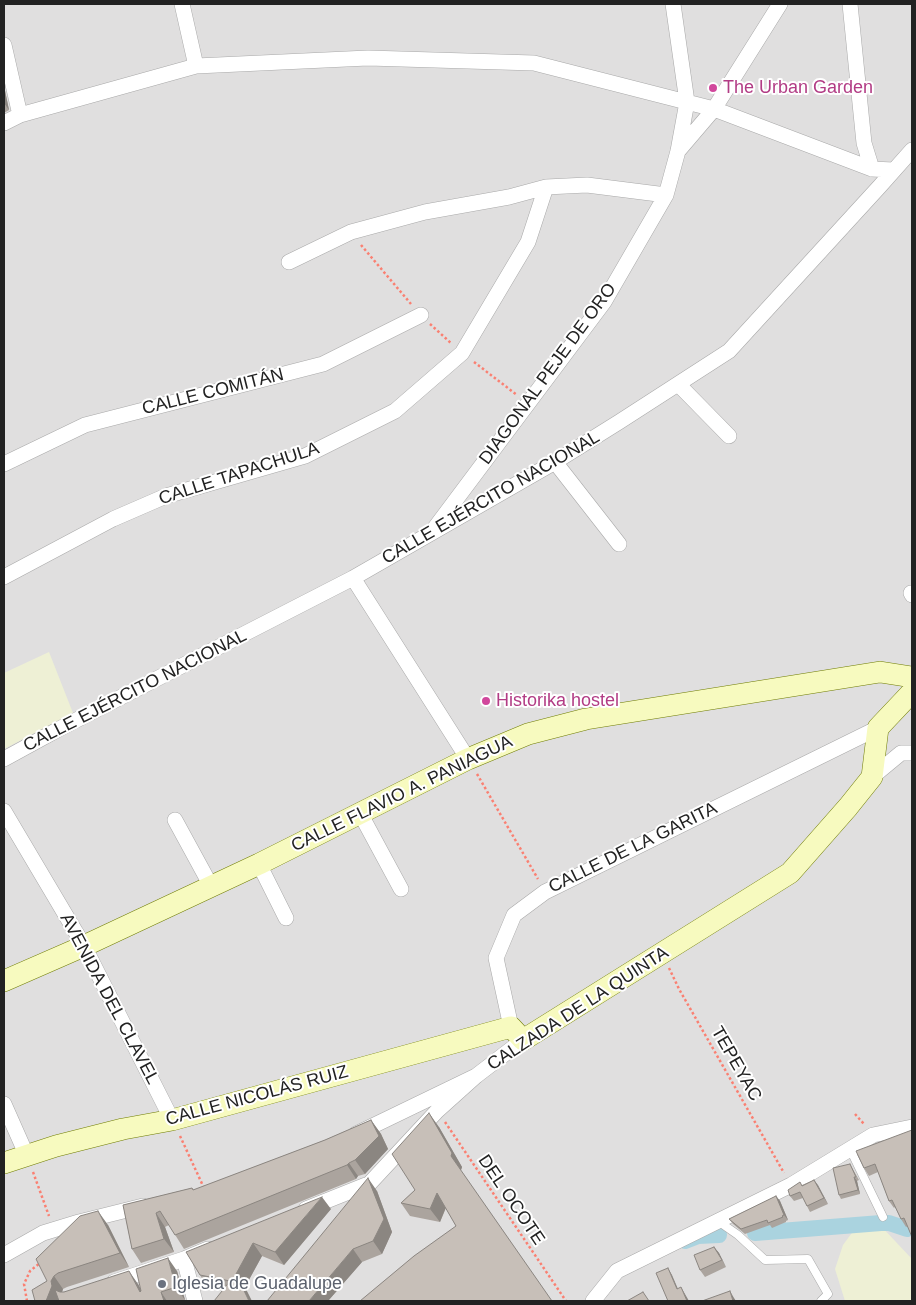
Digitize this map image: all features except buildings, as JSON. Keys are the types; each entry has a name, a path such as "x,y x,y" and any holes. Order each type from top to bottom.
{"street":[{"path":"182,4 196,66"},
{"name":"DIAGONAL PEJE DE ORO","path":"430,534 604,302 666,195 678,151 688,102 673,4"},
{"path":"678,151 714,109 780,4"},
{"path":"850,4 864,143 872,170"},
{"path":"4,45 20,115"},
{"path":"4,123 20,115 196,66 368,58 534,63 714,109 872,170 893,170"},
{"name":"CALLE EJÉRCITO NACIONAL","path":"4,759 353,578 555,462 728,351 874,194 912,150"},
{"path":"289,262 351,232 425,212 509,197 546,187 587,185 666,195"},
{"name":"CALLE TAPACHULA","path":"4,577 114,519 166,496 305,456 395,412 462,353 528,242 546,187"},
{"name":"CALLE COMITÁN","path":"4,464 85,425 323,364 421,315"},
{"path":"678,384 729,436"},
{"path":"555,462 619,544"},
{"path":"353,578 468,758"},
{"name":"CALLE FLAVIO A. PANIAGUA","path":"4,981 84,946 258,864 468,758 528,734 586,719 880,672 912,678"},
{"name":"CALLE DE LA GARITA","path":"517,1034 496,958 514,916 545,892 878,728 912,692"},
{"path":"872,776 878,728"},
{"name":"CALZADA DE LA QUINTA","path":"350,1206 368,1184 437,1111 476,1076 517,1034 661,954 790,873 848,807 872,776 901,753 912,753"},
{"name":"AVENIDA DEL CLAVEL","path":"4,811 84,946 172,1120"},
{"path":"360,813 401,889"},
{"path":"175,820 211,886"},
{"path":"258,864 286,918"},
{"name":"CALLE NICOLÁS RUIZ","path":"4,1164 56,1146 122,1129 172,1120 517,1034"},
{"path":"340,1141 476,1076"},
{"path":"4,1104 27,1156"},
{"path":"594,1301 617,1271 791,1185 873,1135 912,1128"},
{"path":"296,1213 368,1184"},
{"path":"4,1255 43,1233 54,1229 160,1202"},
{"path":"104,1285 184,1259 225,1243"},
{"path":"184,1259 195,1301"}],"lane":[{"path":"850,1149 882,1217"},
{"path":"718,1221 738,1235 765,1260 808,1259 828,1294 821,1301"}],"path":[{"path":"468,758 545,892"},
{"name":"TEPEYAC","path":"661,954 791,1185"},
{"name":"DEL OCOTE","path":"437,1111 566,1301"},
{"path":"172,1120 205,1191"},
{"path":"27,1156 54,1229"},
{"path":"27,1301 24,1284 30,1271 43,1261"}],"shaded area":[{"path":"4,4 912,4 912,1301 4,1301"}],"green space":[{"path":"49,652 73,713 4,749 4,673"},
{"path":"880,1225 912,1259 912,1301 845,1301 835,1269 843,1245 854,1230"}],"waterway":[{"path":"755,1233 881,1223 889,1223 907,1229 912,1227"},
{"path":"685,1241 698,1236 719,1235"}],"place":[{"name":"The Urban Garden","path":"713,88"},
{"name":"Historika hostel","path":"486,701"},
{"name":"Iglesia de Guadalupe","path":"162,1284"}]}
